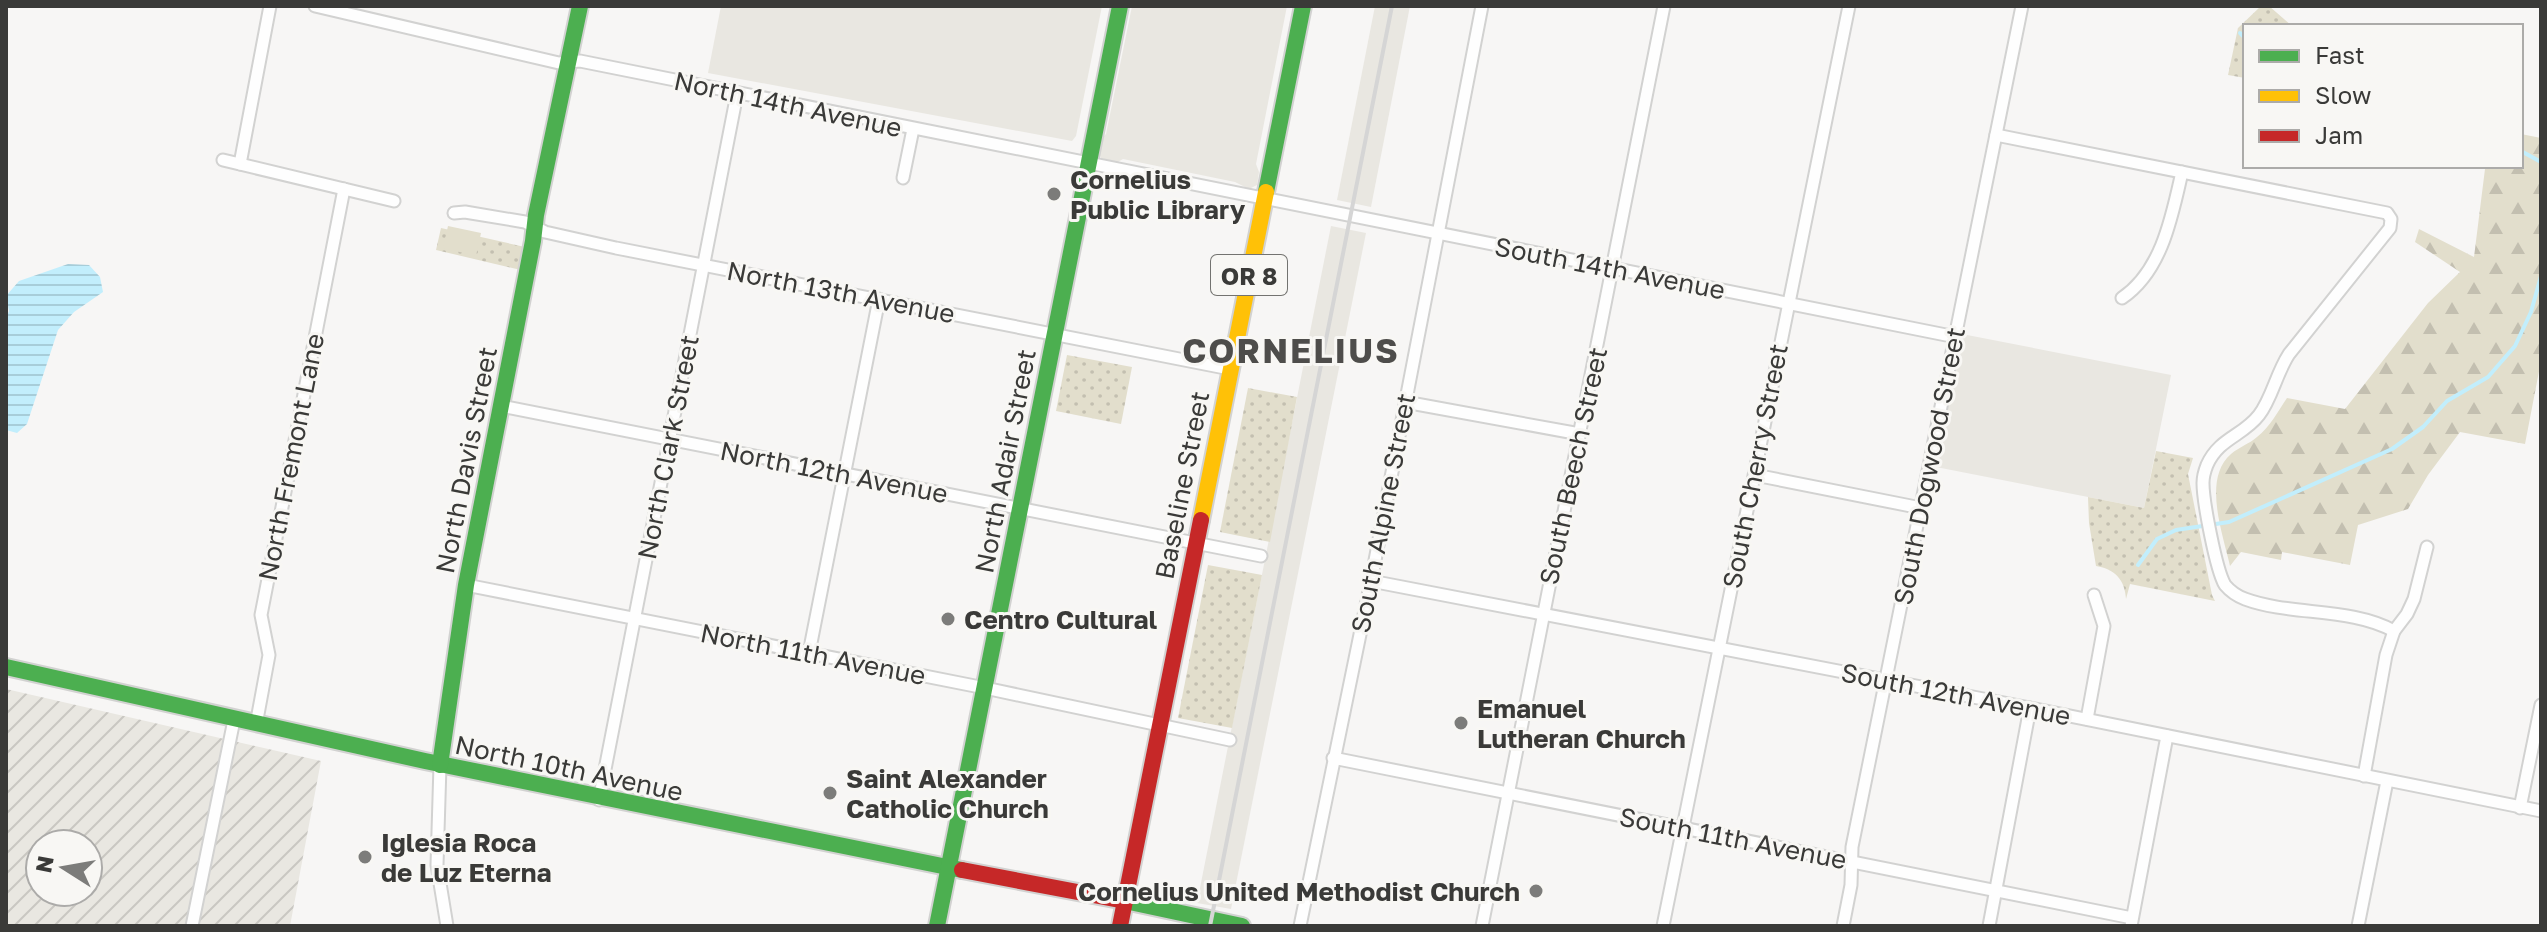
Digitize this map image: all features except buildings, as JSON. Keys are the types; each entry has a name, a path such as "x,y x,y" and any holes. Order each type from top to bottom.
{"main road":[{"name":"North Davis Street","path":"440,765 466,585 580,6"},
{"name":"North Adair Street","path":"937,926 1120,6"},
{"name":"Baseline Street","path":"1120,926 1303,6"},
{"name":"North 10th Avenue","path":"6,667 599,800 1242,926"}],"street":[{"path":"240,164 270,6"},
{"name":"North 14th Avenue","path":"315,6 569,64 580,61 1264,199"},
{"name":"South Alpine Street","path":"1300,926 1371,581 1482,6"},
{"name":"South Beech Street","path":"1482,926 1664,6"},
{"name":"South Cherry Street","path":"1663,926 1849,6"},
{"name":"South Dogwood Street","path":"1843,926 1851,885 1852,847 2022,6"},
{"name":"North Clark Street","path":"599,800 737,94"},
{"path":"903,178 913,129"},
{"path":"1996,135 2387,213 2391,219 2390,228 2279,368 2265,407 2258,417 2225,441 2212,455 2203,483 2222,578 2233,593 2253,601 2375,622 2394,631"},
{"path":"223,160 394,201"},
{"path":"2122,298 2133,290 2157,258 2171,219 2182,172"},
{"name":"North Fremont Lane","path":"256,725 269,655 261,615 344,189"},
{"name":"South 14th Avenue","path":"1264,199 1956,337"},
{"name":"North 13th Avenue","path":"454,213 525,222 535,228 703,266 1230,369"},
{"path":"809,653 879,299"},
{"path":"1405,402 1580,434"},
{"name":"North 12th Avenue","path":"501,406 1261,556"},
{"path":"1755,475 1921,508"},
{"path":"2364,776 2386,655 2394,631 2414,599 2427,547"},
{"name":"South 12th Avenue","path":"1371,581 2087,719 2541,811"},
{"name":"North 11th Avenue","path":"466,585 1159,725"},
{"path":"2087,719 2104,626 2094,595"},
{"path":"2520,808 2541,705"},
{"path":"1989,926 2030,708"},
{"path":"192,926 234,720"},
{"path":"1159,725 1230,740"},
{"path":"2132,922 2167,736"},
{"name":"South 11th Avenue","path":"1333,758 1996,891 2132,922"},
{"name":"North Davis Street","path":"440,765 437,865 447,926"},
{"path":"2358,926 2387,781"}],"shaded area":[{"path":"721,6 1102,6 1076,136 1072,141 708,73"},
{"path":"1132,6 1287,6 1256,164 1259,172 1257,185 1249,189 1235,182 1123,159 1116,163 1101,158 1101,139 1106,134"},
{"path":"1375,6 1410,6 1371,207 1337,200"},
{"path":"1331,226 1366,233 1231,909 1197,903"},
{"path":"1962,334 2171,375 2144,508 1936,467"},
{"path":"6,689 321,761 290,926 6,926"}],"green space":[{"path":"2261,6 2269,6 2290,24 2243,24 2243,78 2228,75 2238,28"},
{"path":"2523,134 2541,138 2541,361 2525,444 2460,432 2428,475 2408,509 2358,525 2350,565 2282,552 2281,560 2241,552 2230,566 2217,507 2216,492 2222,465 2231,454 2262,433 2287,398 2345,409 2428,303 2460,272 2415,242 2419,229 2474,257 2485,169 2483,168 2523,168"},
{"path":"448,226 481,233 476,256 443,248"},
{"path":"441,228 525,247 521,270 436,250"},
{"path":"1067,355 1132,367 1121,424 1056,411"},
{"path":"1248,388 1297,397 1270,542 1220,532"},
{"path":"2156,451 2193,458 2188,474 2215,601 2130,584 2126,599 2118,576 2096,566 2088,497 2144,508"},
{"path":"1208,565 1262,575 1232,728 1178,718"}],"water":[{"path":"68,264 89,265 100,277 103,292 74,312 58,330 27,424 17,433 6,430 6,318 9,311 6,296 19,281"}],"waterway":[{"path":"2240,33 2243,36"},
{"path":"2523,152 2541,162"},
{"path":"2138,565 2157,539 2176,530 2229,522 2392,449 2423,427 2447,401 2488,377 2515,346 2531,312 2541,276"}],"railway":[{"path":"1210,926 1392,6"}],"traffic: fast":[{"path":"440,765 466,585 536,215 580,6"},
{"path":"937,926 1120,6"},
{"path":"1266,192 1303,6"},
{"path":"6,667 425,761 962,870"},
{"path":"1125,901 1242,926"}],"traffic: slow":[{"path":"1201,520 1266,192"}],"traffic: jam":[{"path":"1120,926 1201,520"},
{"path":"962,870 1125,901"}],"place":[{"name":"Cornelius Public Library","path":"1054,194"},
{"name":"Centro Cultural","path":"948,619"},
{"name":"Emanuel Lutheran Church","path":"1461,723"},
{"name":"Saint Alexander Catholic Church","path":"830,793"},
{"name":"Iglesia Roca de Luz Eterna","path":"365,857"},
{"name":"Cornelius United Methodist Church","path":"1536,891"}],"district":[{"name":"CORNELIUS","path":"1291,350"}]}
